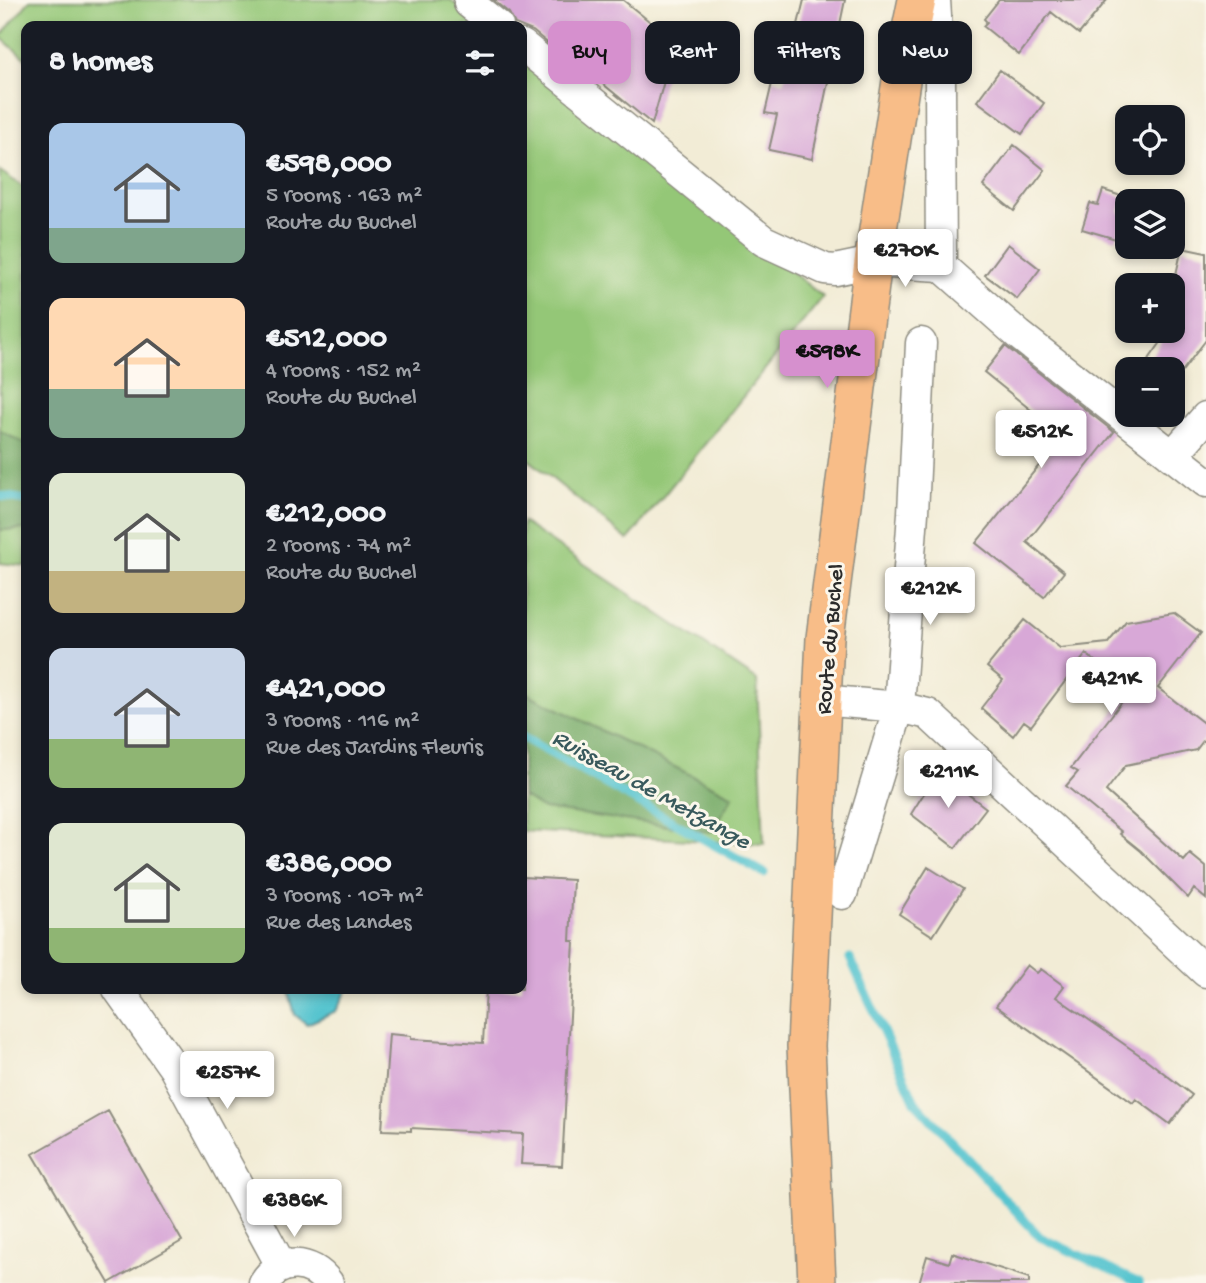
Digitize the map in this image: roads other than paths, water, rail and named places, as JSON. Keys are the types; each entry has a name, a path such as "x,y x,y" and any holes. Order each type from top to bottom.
{"main road":[{"name":"Route du Buchel","path":"817,1283 806,1046 825,638 873,262 903,68 917,0"}],"street":[{"path":"935,0 940,82 941,266"},
{"path":"469,3 492,21"},
{"path":"527,49 764,241 825,269 873,262 941,266 1019,335 1206,482"},
{"path":"842,894 899,707 913,513 921,343"},
{"path":"1172,456 1206,417"},
{"path":"821,699 899,707 928,714 1206,972"},
{"path":"122,994 174,1068 273,1275 300,1264 312,1268 328,1283"}],"water":[{"path":"289,994 345,994 336,1011 307,1024 295,1015"}],"waterway":[{"name":"Ruisseau de Metzange","path":"0,496 21,499"},
{"name":"Ruisseau de Metzange","path":"527,740 764,873"},
{"name":"Ruisseau de Metzange","path":"850,958 915,1102 1040,1237 1139,1283"}]}
